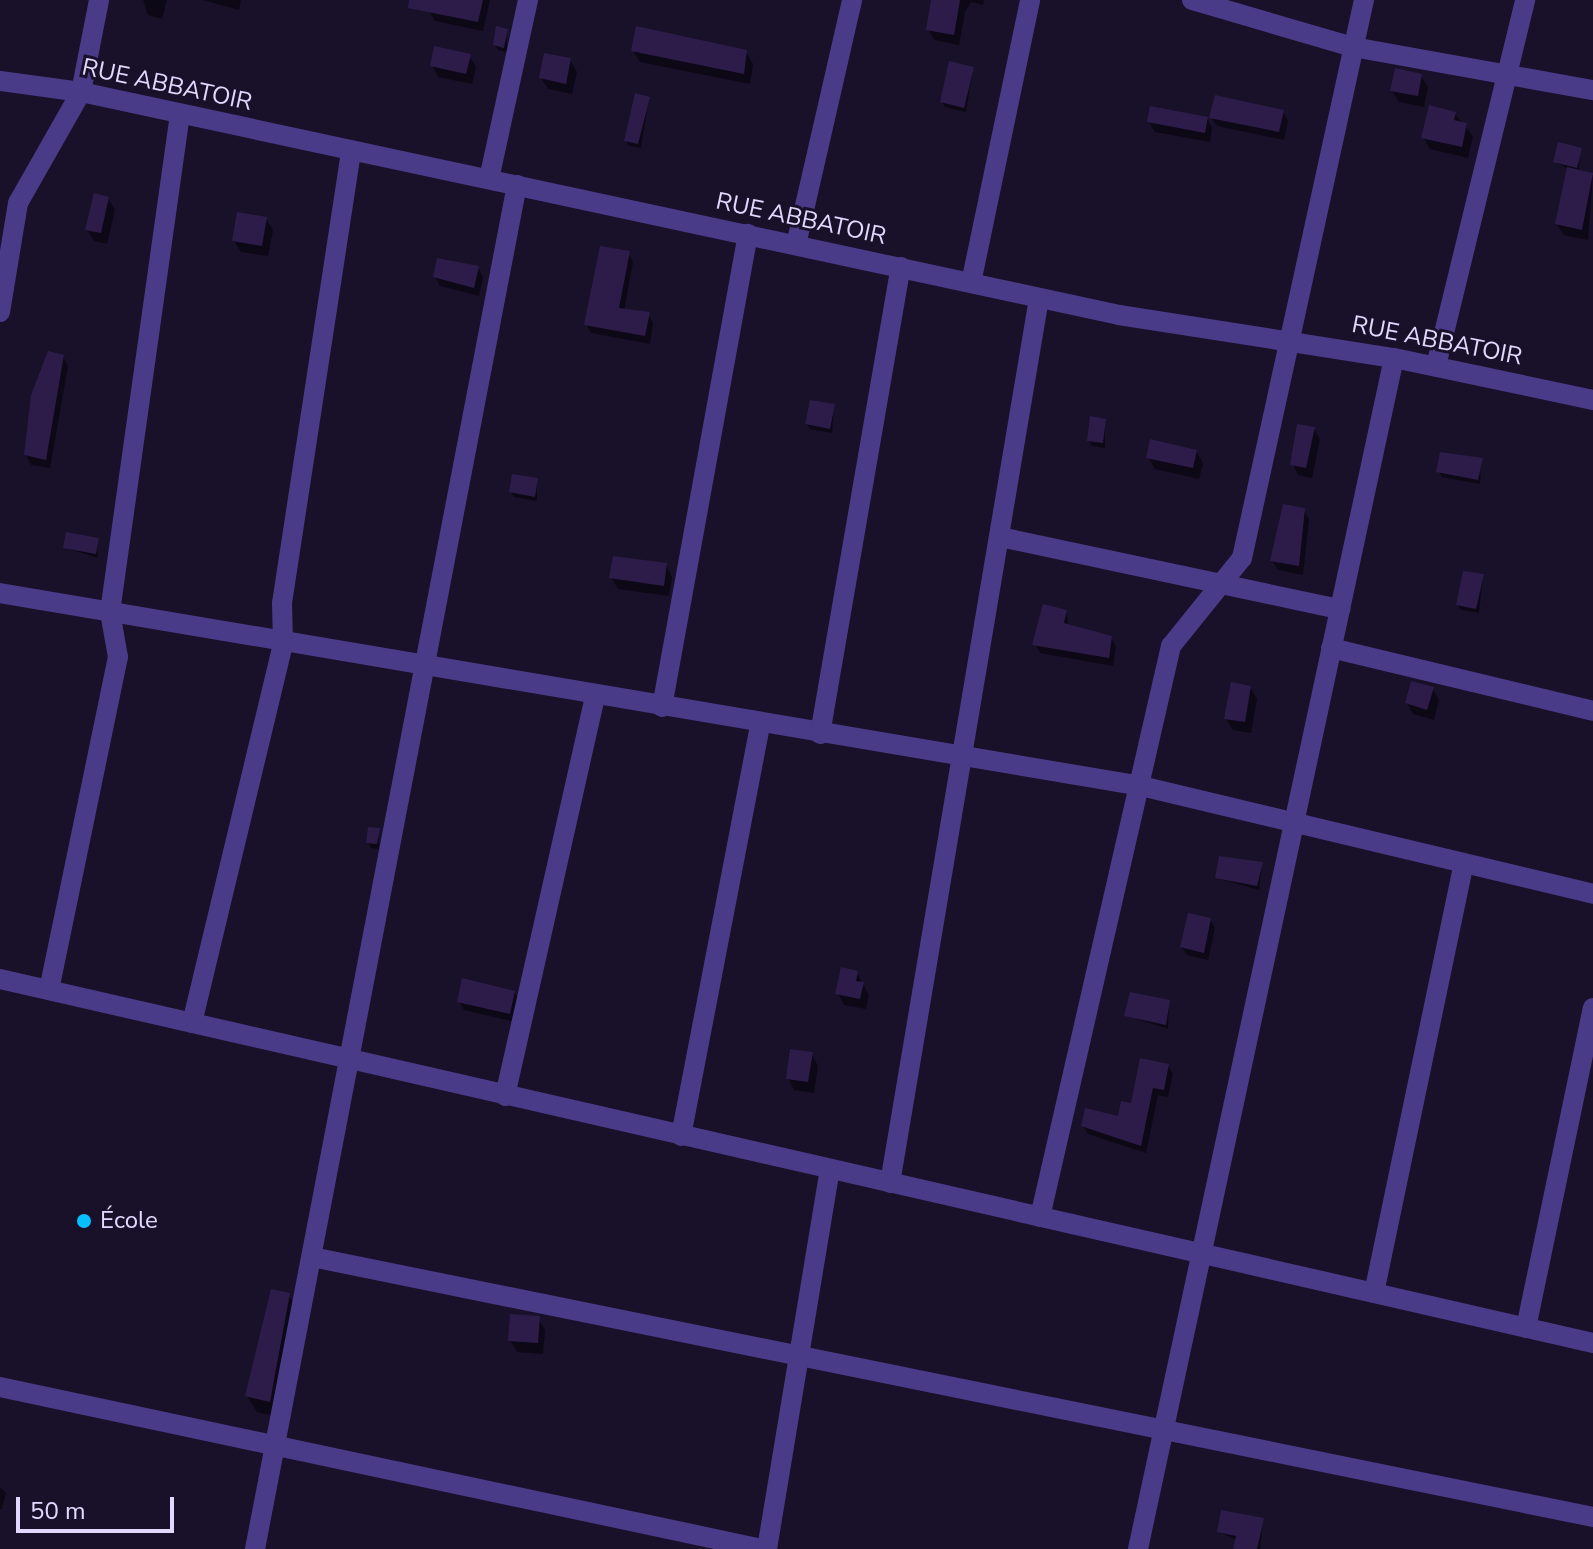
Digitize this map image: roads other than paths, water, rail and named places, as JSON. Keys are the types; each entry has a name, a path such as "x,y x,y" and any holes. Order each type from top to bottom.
{"street":[{"path":"0,312 18,203 81,92 99,0"},
{"path":"489,179 528,0"},
{"path":"796,245 852,0"},
{"path":"971,283 1030,0"},
{"path":"1192,0 1353,47 1593,90"},
{"path":"1040,1217 1171,646 1242,558 1364,0"},
{"path":"1436,366 1525,0"},
{"name":"RUE ABBATOIR","path":"0,81 81,92 1039,298 1394,358 1593,400"},
{"path":"49,990 118,657 110,612 180,114"},
{"path":"192,1023 283,643 282,603 351,150"},
{"path":"255,1549 517,185"},
{"path":"662,707 748,234"},
{"path":"820,734 901,267"},
{"path":"890,1183 965,758 1039,298"},
{"path":"1138,1549 1394,358"},
{"path":"1000,537 1340,609"},
{"path":"0,593 424,668 1141,786 1593,894"},
{"path":"1331,648 1593,711"},
{"path":"505,1096 595,696"},
{"path":"681,1136 760,724"},
{"path":"1374,1293 1464,863"},
{"path":"0,979 1593,1343"},
{"path":"1526,1328 1593,1008"},
{"path":"0,1387 764,1549 830,1169"},
{"path":"312,1257 1593,1517"}],"place":[{"name":"École","path":"84,1221"}]}
